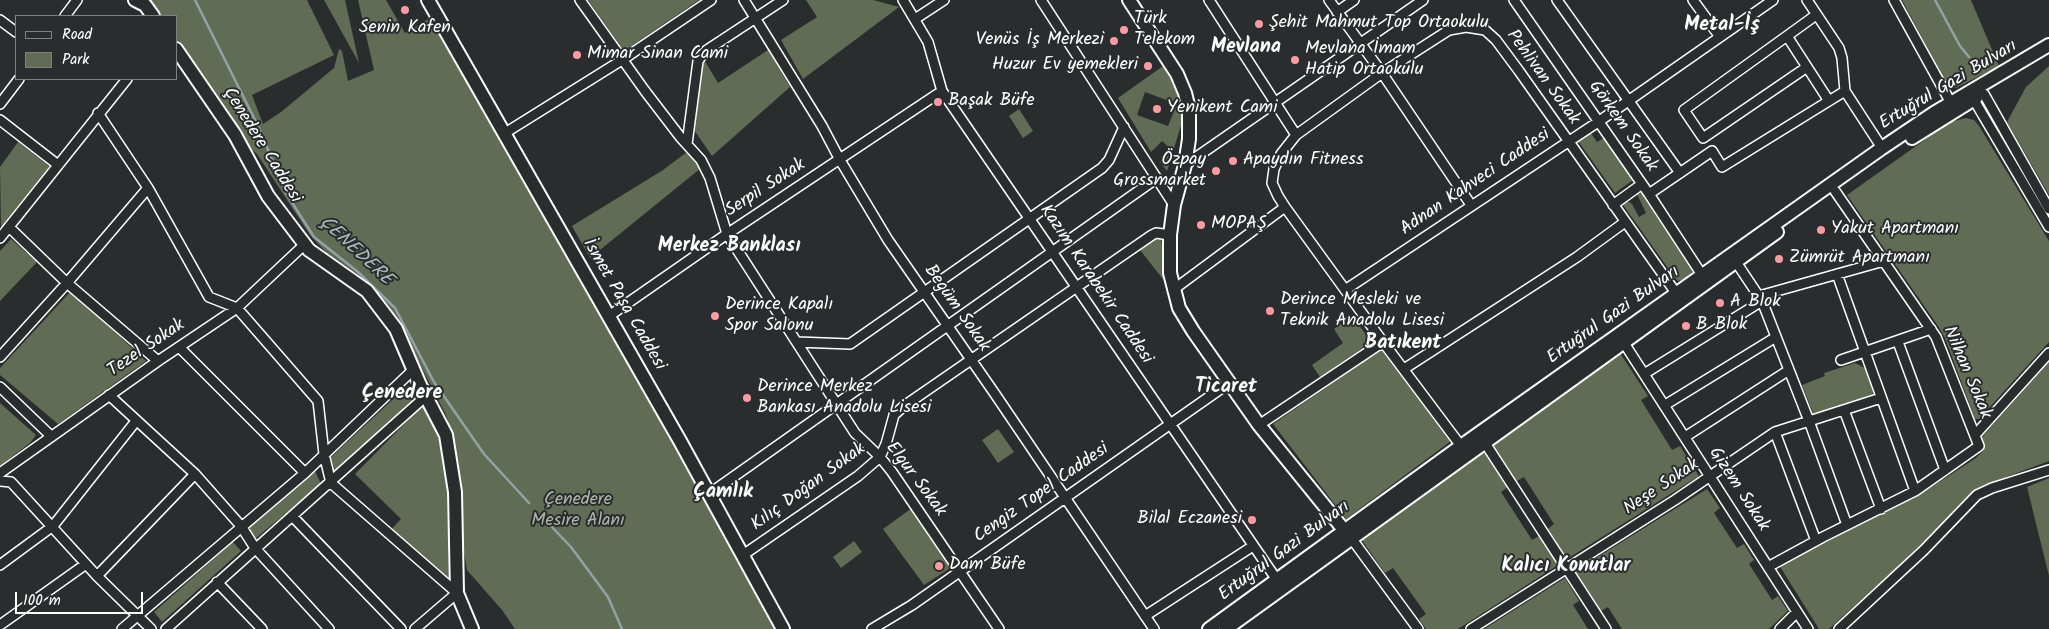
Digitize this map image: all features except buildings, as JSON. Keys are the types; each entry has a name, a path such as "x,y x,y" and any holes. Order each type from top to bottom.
{"main road":[{"path":"135,0 145,5 152,15"},
{"name":"İsmet Paşa Caddesi","path":"428,0 508,131"},
{"name":"İsmet Paşa Caddesi","path":"438,0 508,131 712,491 783,629"},
{"path":"1129,0 1177,74 1185,93 1190,120 1185,165 1174,205 1170,234 1170,273 1173,290 1185,318 1259,425 1348,534"},
{"name":"Ertuğrul Gazi Bulvarı","path":"1209,629 1277,580 1485,443 1624,343 1704,279 1882,148 1951,103 2049,46"},
{"name":"Çenedere Caddesi","path":"178,52 235,135 268,196 309,250 367,291 396,329 413,370 446,435 455,492 457,593 472,629"},
{"name":"Ertuğrul Gazi Bulvarı","path":"1226,629 1461,446 1676,294 1736,262 1907,141 2049,55"},
{"name":"İsmet Paşa Caddesi","path":"745,553 792,629"}],"street":[{"path":"66,15 78,0"},
{"name":"Elgur Sokak","path":"580,0 622,60 706,169 727,234 857,436 880,457 1000,629"},
{"path":"508,131 622,60 711,0"},
{"name":"Begüm Sokak","path":"744,0 822,126 888,240 972,360 1154,629"},
{"path":"687,144 698,61 707,50 783,0"},
{"name":"Kazım Karabekir Caddesi","path":"903,0 928,42 942,91 1277,580"},
{"path":"915,20 944,0"},
{"path":"1041,0 1174,205"},
{"path":"1209,0 1296,135"},
{"path":"1329,0 1382,73 1471,205"},
{"path":"1337,12 1354,0"},
{"path":"1185,165 1423,0"},
{"name":"Görkem Sokak","path":"1514,0 1649,194 1704,279"},
{"path":"1557,0 1680,173"},
{"path":"1693,0 1720,37"},
{"name":"Adnan Kahveci Caddesi","path":"1345,290 1598,122 1774,0"},
{"path":"1806,0 1841,52 1846,91 1882,148"},
{"path":"1894,0 1951,103"},
{"path":"1816,15 1684,110 1722,168 1846,91"},
{"path":"0,20 15,31"},
{"name":"Pehlivan Sokak","path":"1461,446 1382,342 1274,190 1272,177 1281,154 1296,135 1382,73 1436,36 1449,30 1466,27 1485,30 1496,40 1519,71 1676,294"},
{"path":"1787,36 1829,100"},
{"path":"2019,64 2049,39"},
{"path":"1704,138 1807,67"},
{"path":"0,104 18,80"},
{"path":"0,238 126,80"},
{"name":"Serpil Sokak","path":"612,314 727,234 942,91"},
{"path":"1979,97 2049,209"},
{"path":"1979,97 2049,227"},
{"path":"98,113 148,188 209,297 237,308 318,401 324,454 331,483 457,593 415,629"},
{"path":"0,120 58,165"},
{"path":"797,342 850,344 1102,168 1109,160 1124,127"},
{"path":"1649,194 1712,151"},
{"path":"712,491 837,405 1157,178"},
{"path":"1613,204 1642,184"},
{"path":"0,357 148,188"},
{"name":"Nilhan Sokak","path":"1835,191 1936,337 1975,435 1979,446 1946,470"},
{"path":"1173,290 1285,207"},
{"path":"1404,370 1577,257 1625,222"},
{"path":"9,228 67,282 158,361"},
{"name":"Kılıç Doğan Sokak","path":"745,553 858,476 880,457 886,444 891,421 898,411 1156,232 1170,234"},
{"name":"Tezel Sokak","path":"0,473 109,395 237,308 305,244"},
{"path":"1644,374 1760,298 1884,261"},
{"path":"1736,262 1760,298 1809,421 1847,525"},
{"path":"1836,274 1915,491"},
{"path":"1841,360 1898,342 1931,329"},
{"path":"1665,405 1776,337"},
{"path":"1259,425 1382,342"},
{"path":"1768,567 1915,491 1946,470 1898,342"},
{"name":"Gizem Sokak","path":"1624,343 1808,629"},
{"path":"179,347 305,473"},
{"path":"1975,435 2049,353"},
{"path":"122,629 305,473 413,370"},
{"path":"1685,437 1789,370"},
{"name":"Cengiz Topel Caddesi","path":"872,629 912,605 1229,383"},
{"path":"0,387 51,436"},
{"path":"109,395 195,474 241,526 255,548 329,629"},
{"path":"166,629 426,396"},
{"name":"Neşe Sokak","path":"1471,629 1675,500 1775,432 1881,398"},
{"path":"1844,410 1881,508"},
{"path":"0,565 53,526 136,421"},
{"path":"1775,432 1816,541"},
{"path":"1485,443 1606,629"},
{"path":"1839,629 1924,550 1977,496 1992,488 2049,470"},
{"path":"96,576 195,474"},
{"path":"0,481 11,482 53,526 96,576 138,615 150,629"},
{"path":"292,516 401,629"},
{"path":"1348,534 1418,629"},
{"path":"1145,616 1253,546"},
{"path":"0,624 86,564"},
{"path":"218,582 262,629"},
{"path":"1780,629 1797,612"}],"green space":[{"name":"Çenedere Mesire Alanı","path":"135,0 307,0 334,55 252,95 263,124 281,112 334,68 339,49 342,51 348,81 374,70 358,0 386,0 405,33 430,18 516,164 779,629 515,629 502,610 467,570 462,540 461,487 454,440 446,415 403,331 383,300 366,280 325,251 310,235 257,154 235,135 178,52 178,15 152,15"},
{"path":"324,0 345,0 359,63"},
{"path":"588,0 699,0 624,51"},
{"path":"806,0 873,0 899,7 803,79 781,40 817,17"},
{"path":"1902,0 1971,0 1999,66 1956,88 1951,88 1946,83"},
{"path":"768,50 790,87 712,156 694,130 703,58 718,83"},
{"path":"1163,66 1179,94 1183,119 1167,171 1160,162 1172,150 1162,141 1151,152 1118,98","holes":["1145,92 1177,104 1168,126 1137,115"]},
{"path":"2049,66 2049,195 2007,122 2026,87"},
{"path":"1019,109 1033,131 1023,138 1009,116"},
{"path":"1966,118 1974,120 1979,126 2049,241 2049,342 1979,419 1975,419 1945,338 1938,326 1847,195 1950,122"},
{"path":"1590,132 1597,142 1604,138 1633,180 1615,193 1578,141"},
{"path":"18,142 50,167 1,228 0,167"},
{"path":"687,152 701,168 590,258 572,226 663,170"},
{"path":"1636,192 1642,194 1693,267 1692,272 1683,280 1678,281 1675,278 1623,205 1626,200 1632,204 1639,217 1646,213"},
{"path":"1158,236 1161,237 1166,283 1140,250"},
{"path":"11,239 37,262 0,301 0,251"},
{"path":"71,291 146,361 58,424 0,375 0,368"},
{"path":"1352,315 1366,335 1366,344 1320,377 1312,365 1343,343 1334,329"},
{"path":"1382,349 1451,441 1346,519 1273,424"},
{"path":"1620,353 1648,396 1641,400 1672,450 1680,446 1699,476 1567,559 1548,529 1554,524 1524,477 1517,481 1492,444"},
{"path":"2049,362 2049,461 1982,486 1829,629 1819,629 1779,565 1927,490 1976,458 1984,450 1981,438"},
{"path":"1855,363 1865,368 1873,392 1871,397 1818,415 1813,413 1802,385 1825,376 1824,373"},
{"path":"407,386 416,397 335,473 331,457"},
{"path":"0,403 36,435 31,442 0,466"},
{"path":"424,404 439,439 447,479 449,585 389,532 401,519 355,474"},
{"path":"998,429 1014,452 998,463 982,440"},
{"path":"1484,450 1508,487 1501,492 1532,540 1539,536 1558,565 1458,629 1426,629 1419,619 1426,614 1393,568 1385,573 1361,539"},
{"path":"315,471 321,484 256,538 247,529"},
{"path":"2049,478 2049,576 2027,487"},
{"path":"1707,489 1720,508 1714,513 1737,548 1744,544 1754,560 1749,564 1772,600 1778,596 1788,611 1769,629 1622,629 1608,607 1601,611 1575,571"},
{"path":"912,508 952,567 924,585 883,529"},
{"path":"854,541 862,552 841,568 833,557"},
{"path":"233,542 241,551 162,622 154,612"},
{"path":"1565,578 1579,601 1573,605 1588,629 1484,629"}],"waterway":[{"name":"ÇENEDERE","path":"195,0 258,126 286,193 314,237 358,272 395,308 434,382 484,454 529,503"},
{"path":"1935,0 1960,46 1969,57"},
{"path":"549,524 571,547 608,597 622,629"}],"place":[{"name":"Senin Kafen","path":"405,10"},
{"name":"Şehit Mahmut Top Ortaokulu","path":"1259,24"},
{"name":"Türk Telekom","path":"1124,30"},
{"name":"Venüs İş Merkezi","path":"1114,41"},
{"name":"Mimar Sinan Cami","path":"577,55"},
{"name":"Mevlana İmam Hatip Ortaokulu","path":"1295,60"},
{"name":"Huzur Ev yemekleri","path":"1148,66"},
{"name":"Başak Büfe","path":"938,102"},
{"name":"Yenikent Cami","path":"1157,109"},
{"name":"Apaydın Fitness","path":"1233,161"},
{"name":"Özpay Grossmarket","path":"1216,171"},
{"name":"MOPAŞ","path":"1201,225"},
{"name":"Yakut Apartmanı","path":"1821,230"},
{"name":"Zümrüt Apartmanı","path":"1779,259"},
{"name":"A Blok","path":"1720,303"},
{"name":"Derince Mesleki ve Teknik Anadolu Lisesi","path":"1270,311"},
{"name":"Derince Kapalı Spor Salonu","path":"715,316"},
{"name":"B Blok","path":"1686,326"},
{"name":"Derince Merkez Bankası Anadolu Lisesi","path":"747,398"},
{"name":"Bilal Eczanesi","path":"1252,520"},
{"name":"Dam Büfe","path":"939,566"}],"district":[{"name":"Metal-İş","path":"1722,27"},
{"name":"Mevlana","path":"1246,49"},
{"name":"Merkez Banklası","path":"729,248"},
{"name":"Batıkent","path":"1403,345"},
{"name":"Ticaret","path":"1226,389"},
{"name":"Çenedere","path":"402,395"},
{"name":"Çamlık","path":"723,494"},
{"name":"Kalıcı Konutlar","path":"1566,568"}]}
